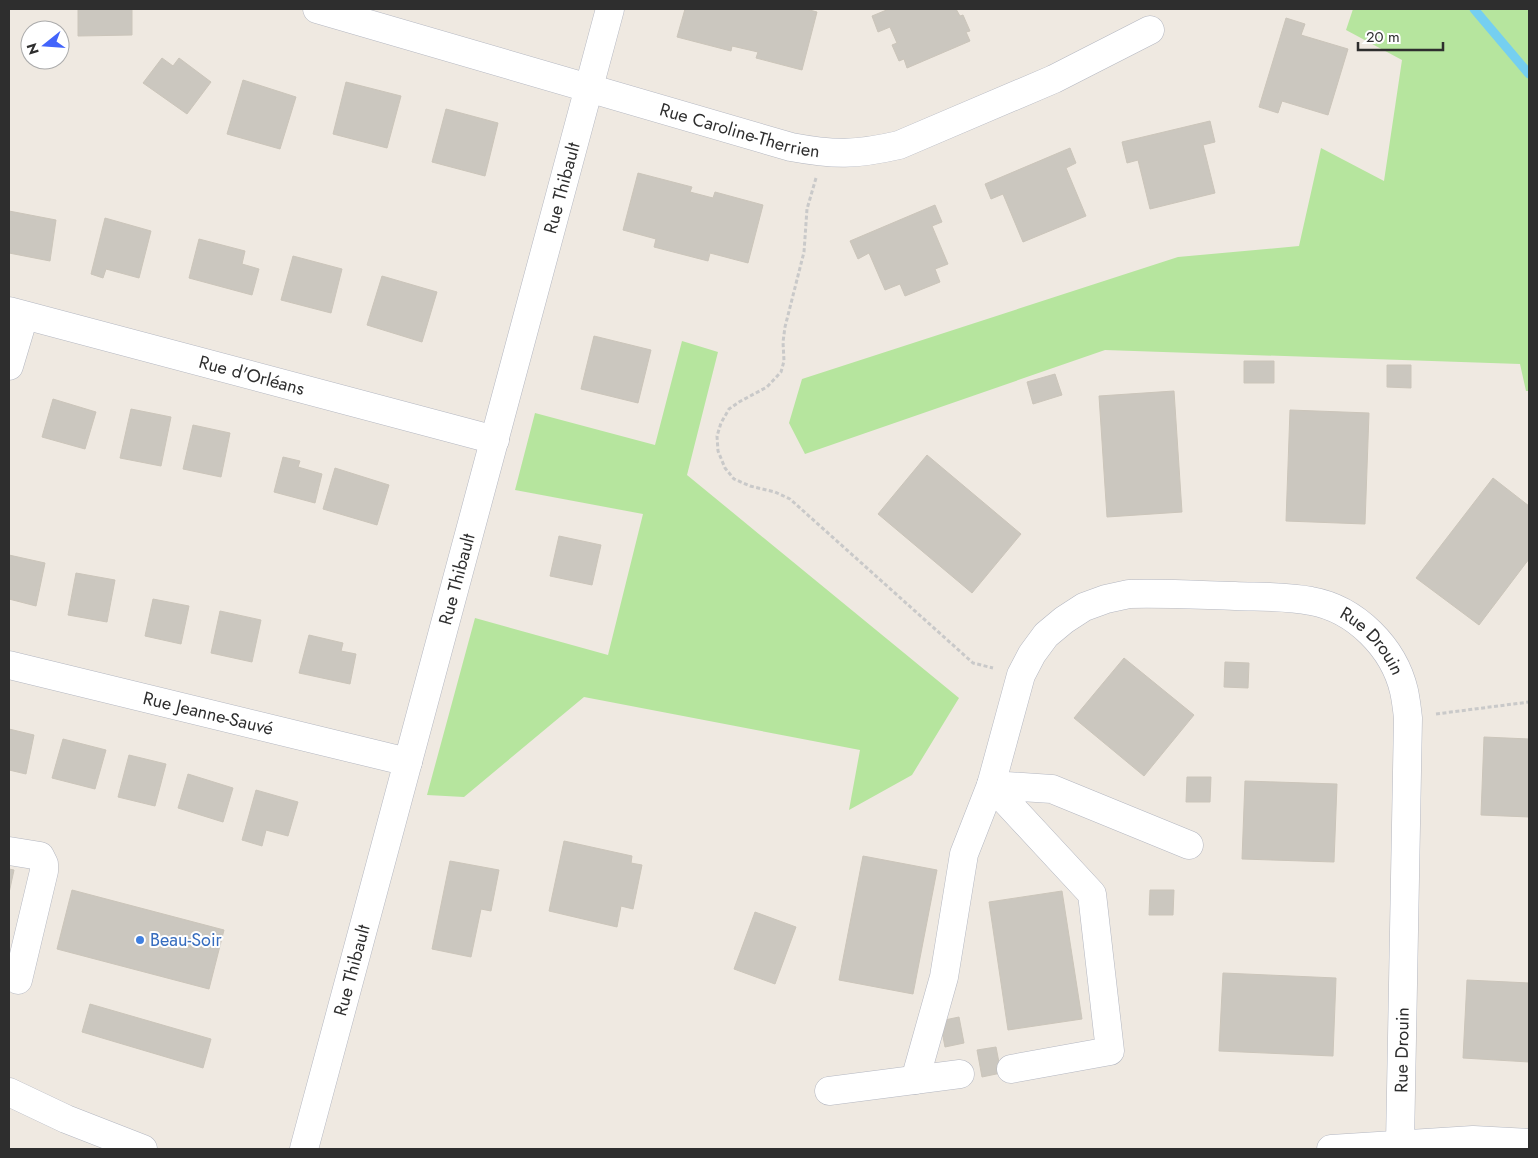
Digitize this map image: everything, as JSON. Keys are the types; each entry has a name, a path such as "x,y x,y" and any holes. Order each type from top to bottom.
{"street":[{"name":"Rue Caroline-Therrien","path":"317,9 791,147 823,153 843,154 872,151 899,145 1054,79 1150,30"},
{"name":"Rue Thibault","path":"304,1149 610,9"},
{"name":"Rue d'Orléans","path":"16,313 495,440"},
{"path":"9,366 16,313"},
{"name":"Rue Drouin","path":"915,1080 944,976 964,854 991,785 1021,675 1032,654 1052,630 1084,607 1106,599 1129,594 1286,598 1312,601 1338,610 1361,624 1380,643 1395,666 1404,691 1408,718 1400,1144"},
{"name":"Rue Jeanne-Sauvé","path":"9,665 408,762"},
{"path":"991,785 1052,789 1189,845"},
{"path":"991,785 1092,894 1110,1051 1011,1069"},
{"path":"9,851 40,856 44,864 44,871 18,980 9,972"},
{"path":"829,1091 960,1074"},
{"path":"9,1092 66,1119 143,1149"},
{"path":"1330,1149 1473,1140 1529,1142"}],"path":[{"path":"823,153 807,210 804,252 785,327 783,342 784,361 781,372 767,388 739,402 729,410 721,423 717,436 718,451 725,468 734,478 750,486 775,492 790,500 973,663 1021,675"},
{"path":"1408,718 1529,702"}],"green space":[{"path":"1353,9 1529,9 1529,391 1526,391 1520,364 1105,350 805,454 789,423 802,379 1178,257 1299,246 1321,148 1384,181 1402,60 1346,30"},
{"path":"682,341 718,352 687,475 959,698 912,775 849,810 860,750 584,697 464,797 427,795 475,618 608,655 643,514 515,490 535,413 655,445"}],"building":[{"path":"78,9 132,9 132,35 78,36"},
{"path":"685,9 806,9 817,12 802,70 756,58 758,52 732,46 731,51 677,37"},
{"path":"889,9 956,9 960,16 963,15 970,31 966,32 970,41 907,68 904,59 899,61 892,45 897,43 890,27 878,32 872,16"},
{"path":"1286,18 1305,24 1301,35 1348,49 1328,115 1282,101 1278,113 1259,107"},
{"path":"162,58 173,66 179,58 211,82 187,114 143,83"},
{"path":"243,80 296,97 280,149 227,134"},
{"path":"346,82 401,96 387,148 333,134"},
{"path":"446,109 498,123 485,176 432,162"},
{"path":"1210,121 1215,142 1203,145 1215,193 1150,209 1138,160 1127,163 1122,142"},
{"path":"1070,148 1076,163 1066,168 1086,216 1023,242 1003,194 991,199 985,184"},
{"path":"638,173 692,187 690,192 713,198 715,192 763,205 748,263 710,253 708,261 654,247 656,239 623,230"},
{"path":"935,205 942,222 932,226 948,264 935,269 940,282 905,296 900,284 885,290 869,253 858,259 850,241"},
{"path":"9,211 56,220 50,261 9,253"},
{"path":"105,218 151,231 139,278 106,269 103,278 91,274"},
{"path":"199,239 245,251 242,264 259,269 252,295 189,278"},
{"path":"293,256 342,269 331,313 281,300"},
{"path":"382,276 437,292 422,342 367,325"},
{"path":"594,336 651,350 638,403 581,389"},
{"path":"1244,361 1274,361 1274,383 1244,383"},
{"path":"1387,365 1411,365 1411,388 1387,387"},
{"path":"1055,374 1062,395 1033,404 1027,382"},
{"path":"1174,391 1182,512 1107,517 1099,396"},
{"path":"53,399 96,412 85,449 42,437"},
{"path":"131,409 171,417 161,466 120,458"},
{"path":"1290,410 1369,413 1365,524 1286,521"},
{"path":"193,425 230,433 221,477 183,469"},
{"path":"927,455 1021,534 972,593 878,514"},
{"path":"283,457 300,461 298,467 322,474 315,503 274,492"},
{"path":"335,468 389,485 377,525 323,509"},
{"path":"1493,478 1529,506 1529,559 1479,625 1416,578"},
{"path":"559,536 601,545 592,585 550,576"},
{"path":"9,555 45,563 36,606 9,599"},
{"path":"76,573 115,580 107,622 68,615"},
{"path":"153,599 189,606 181,644 145,636"},
{"path":"220,611 261,620 252,662 211,653"},
{"path":"309,635 343,643 341,651 356,654 350,684 299,673"},
{"path":"1124,658 1194,715 1144,776 1074,718"},
{"path":"1225,662 1249,663 1248,688 1224,687"},
{"path":"9,729 34,735 26,774 9,770"},
{"path":"1484,737 1529,739 1529,817 1481,815"},
{"path":"63,739 106,750 95,789 52,778"},
{"path":"129,755 166,764 155,806 118,797"},
{"path":"188,774 233,788 223,822 178,808"},
{"path":"1187,777 1211,777 1210,802 1186,802"},
{"path":"1245,781 1337,784 1334,862 1242,859"},
{"path":"256,790 298,802 288,836 266,830 262,846 242,840"},
{"path":"564,841 632,856 631,863 642,865 633,909 621,906 617,927 549,911"},
{"path":"863,856 937,870 913,994 839,980"},
{"path":"450,861 499,870 491,911 481,909 471,957 432,949"},
{"path":"9,869 14,870 9,893"},
{"name":"Beau-Soir","path":"72,890 224,930 209,989 57,949"},
{"path":"1150,890 1174,890 1173,915 1149,915"},
{"path":"1062,891 1082,1019 1008,1030 989,902"},
{"path":"755,912 796,927 775,984 734,969"},
{"path":"1223,973 1336,978 1333,1056 1219,1051"},
{"path":"1467,980 1529,983 1529,1062 1463,1058"},
{"path":"90,1004 211,1039 203,1068 82,1032"},
{"path":"959,1017 964,1043 945,1047 940,1021"},
{"path":"996,1047 1001,1073 982,1077 977,1050"}],"waterway":[{"path":"1474,9 1529,74"}],"place":[{"name":"Beau-Soir","path":"140,940"}]}
